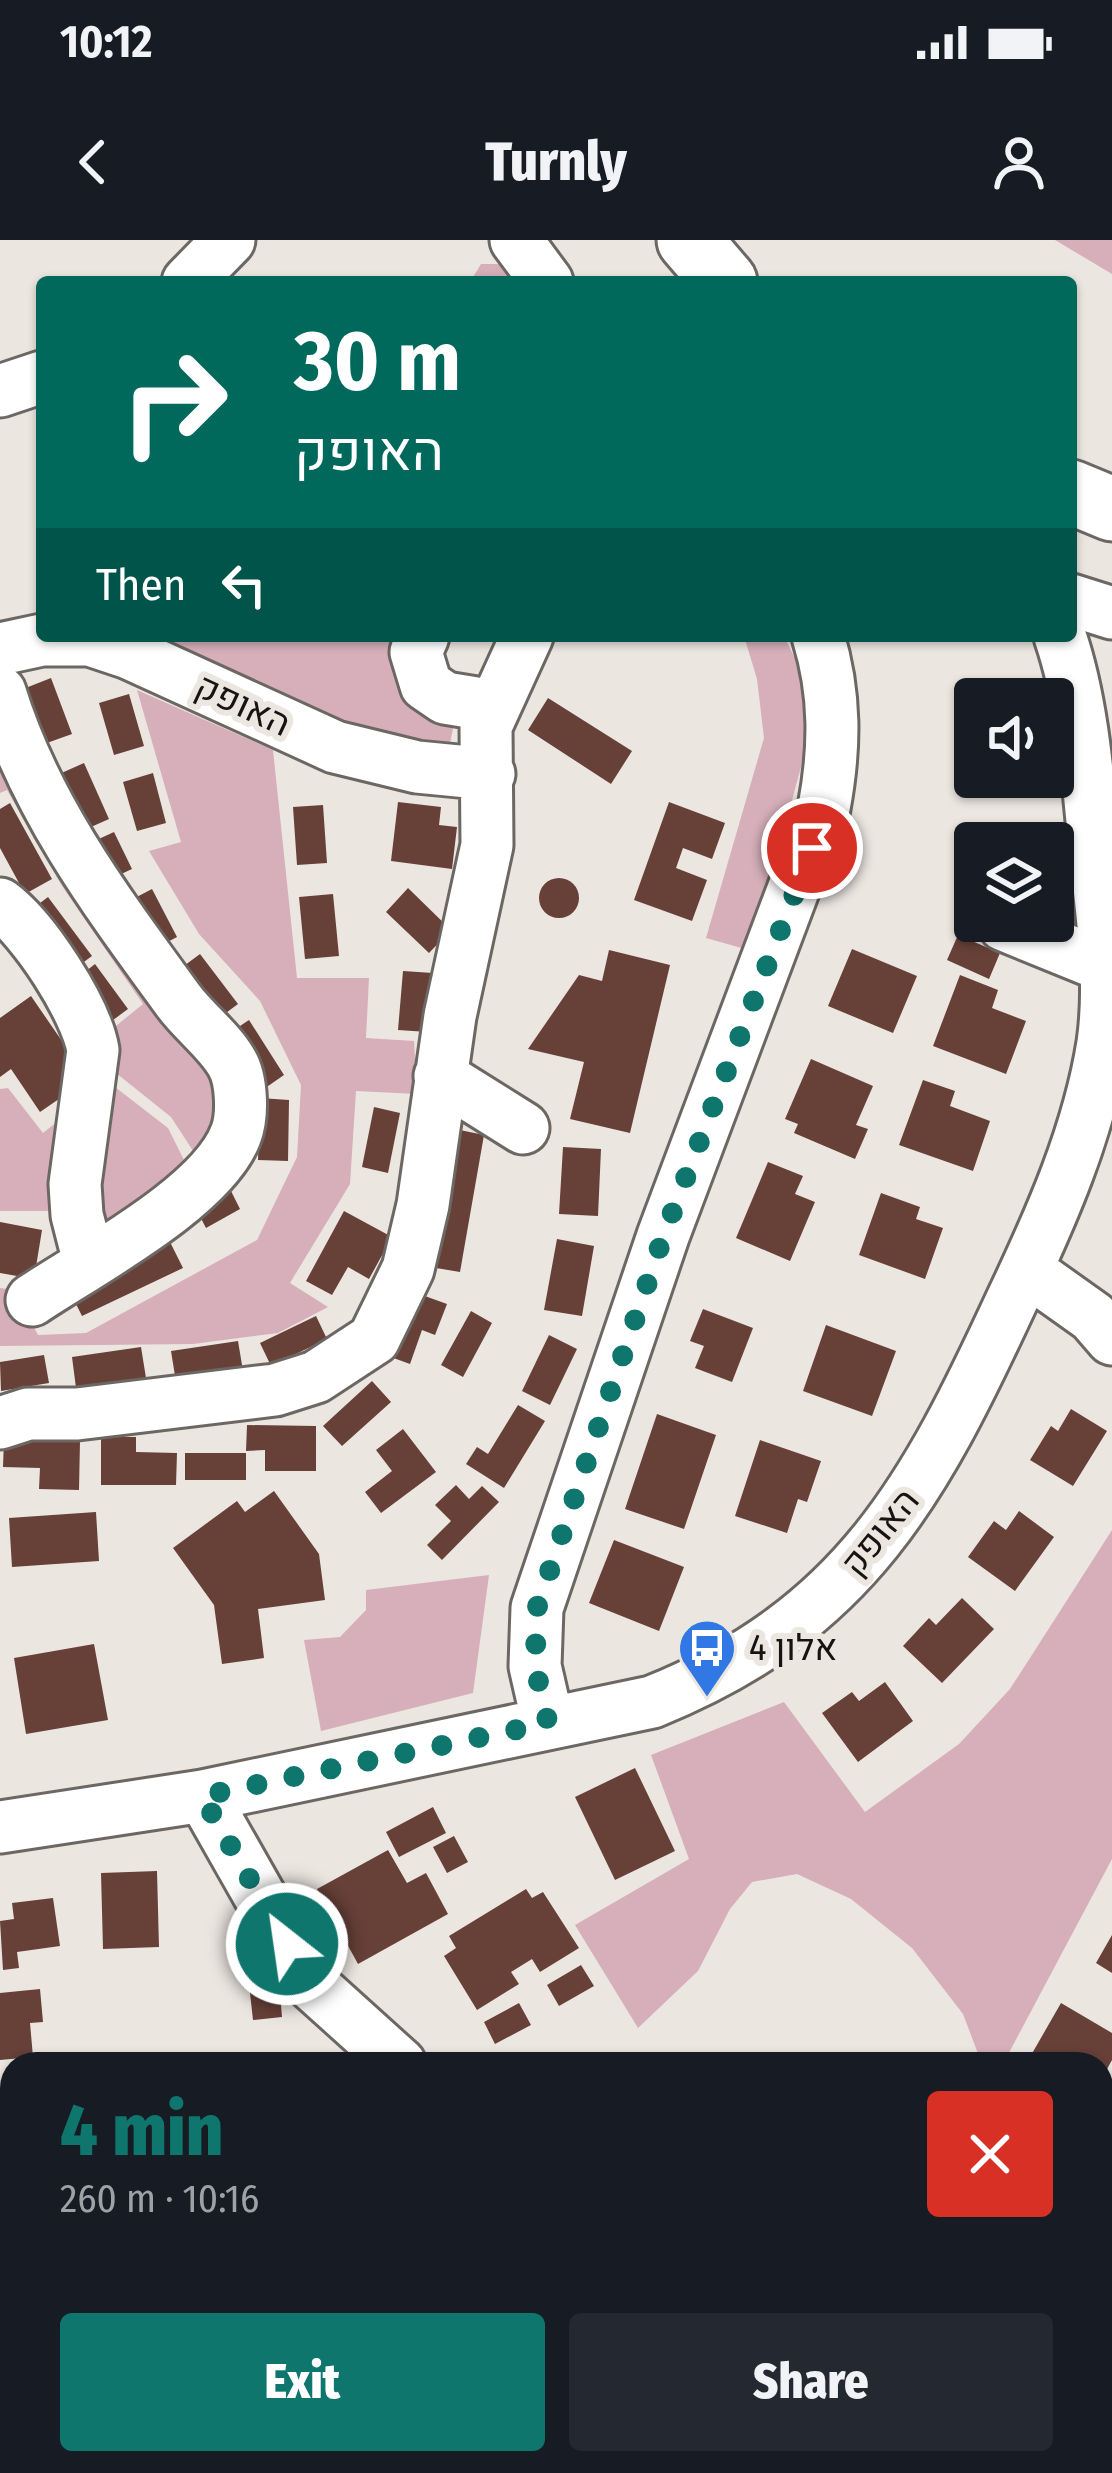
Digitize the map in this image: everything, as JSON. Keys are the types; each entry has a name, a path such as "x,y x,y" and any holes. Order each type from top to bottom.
{"main road":[{"path":"689,240 720,276"},
{"path":"1077,494 1112,508"}],"street":[{"path":"194,276 229,240"},
{"path":"517,240 543,276"},
{"path":"725,276 726,240"},
{"path":"0,391 36,379"},
{"path":"1077,602 1112,613"},
{"name":"האופק","path":"0,649 36,641"},
{"name":"האופק","path":"96,642 335,747 417,767 489,774"},
{"path":"420,642 416,652 425,686 445,698 494,706"},
{"path":"0,1424 28,1414 77,1414 275,1390 316,1378 374,1339 408,1269 423,1205 440,1076 487,845 486,726 524,642"},
{"path":"548,1723 535,1666 537,1608 663,1237 824,808 832,767 833,708 819,642"},
{"name":"האופק","path":"0,1827 202,1796 652,1702 741,1660 809,1611 878,1540 920,1484 969,1394 1027,1270 1093,1096 1110,968 1086,775 1062,642"},
{"path":"0,692 15,742 62,832 186,1012 232,1063 240,1090 236,1133 214,1168 173,1207 32,1300"},
{"path":"0,904 52,965 90,1033 93,1050 75,1184 89,1262"},
{"path":"1046,942 1110,968"},
{"path":"440,1076 524,1128"},
{"path":"1027,1270 1093,1317 1112,1339"},
{"path":"202,1796 308,1981 387,2052"}],"shaded area":[{"path":"1055,240 1112,240 1112,274"},
{"path":"481,264 504,264 515,276 474,276"},
{"path":"151,642 394,642 392,666 398,680 454,723 450,744 439,745 340,726"},
{"path":"746,642 787,642 799,667 811,730 778,852 745,949 706,938 764,738 757,679"},
{"path":"137,690 273,750 297,978 369,978 366,1038 414,1041 417,1094 356,1091 350,1184 290,1283 328,1307 278,1333 193,1344 0,1346 0,1288 14,1290 38,1335 86,1333 257,1240 297,1157 301,1085 260,1001 199,934 149,851 181,842"},
{"path":"0,732 199,1031 225,1101 197,1157 171,1117 111,1069 106,1034 143,1004 62,886 7,790 0,793"},
{"path":"106,1080 168,1128 188,1168 100,1231 92,1201"},
{"path":"8,1088 43,1133 68,1113 61,1211 0,1211 0,1089"},
{"path":"1112,1530 1112,1859 1009,2052 977,2052 963,2014 912,1948 851,1899 797,1874 752,1882 730,1909 698,1971 638,2028 575,1925 689,1859 651,1755 784,1702 865,1812 959,1744 1010,1689"},
{"path":"489,1575 473,1693 321,1731 304,1640 340,1637 366,1610 366,1590"}],"building":[{"path":"51,678 72,734 44,744 23,689"},
{"path":"129,694 144,746 114,755 99,703"},
{"path":"548,698 632,751 611,784 528,730"},
{"path":"84,763 109,819 82,831 57,775"},
{"path":"153,773 166,823 137,831 123,782"},
{"path":"398,802 441,807 439,825 457,827 452,869 391,861"},
{"path":"669,802 725,823 712,859 683,848 676,868 707,880 692,921 634,900"},
{"path":"10,803 52,879 25,894 0,848 0,809"},
{"path":"323,805 327,863 297,865 293,807"},
{"path":"114,832 132,869 106,881 90,843"},
{"path":"559,878 573,884 579,898 573,912 559,918 545,912 539,898 545,884"},
{"path":"408,888 451,930 429,953 386,912"},
{"path":"152,889 177,937 154,949 129,901"},
{"path":"333,894 339,956 305,959 299,897"},
{"path":"48,897 92,956 66,975 23,916"},
{"path":"955,942 974,942 1000,953 989,979 947,960"},
{"path":"852,949 917,976 893,1033 828,1006"},
{"path":"609,950 670,965 630,1133 570,1119 584,1062 528,1049 579,975 602,981"},
{"path":"200,954 238,1004 211,1024 173,974"},
{"path":"95,964 128,1009 105,1026 72,982"},
{"path":"403,971 433,973 428,1032 398,1030"},
{"path":"960,975 998,990 992,1008 1026,1021 1006,1074 933,1046"},
{"path":"31,996 88,1079 40,1112 11,1069 0,1077 0,1018"},
{"path":"249,1020 284,1075 258,1093 222,1038"},
{"path":"811,1059 873,1086 856,1125 868,1129 855,1159 794,1133 798,1124 785,1119"},
{"path":"923,1080 955,1091 950,1106 990,1121 973,1171 899,1145"},
{"path":"260,1098 289,1100 288,1161 258,1160"},
{"path":"374,1107 400,1113 388,1173 362,1167"},
{"path":"455,1129 484,1135 460,1272 430,1267"},
{"path":"563,1147 601,1149 598,1216 559,1214"},
{"path":"768,1162 803,1176 795,1194 815,1202 790,1261 736,1238"},
{"path":"229,1187 240,1209 206,1228 194,1205"},
{"path":"881,1193 920,1207 916,1219 943,1228 925,1279 859,1255"},
{"path":"344,1211 392,1237 369,1279 348,1267 332,1295 306,1281"},
{"path":"0,1222 42,1230 34,1279 0,1273"},
{"path":"557,1239 594,1246 582,1316 544,1310"},
{"path":"170,1242 183,1268 82,1316 69,1290"},
{"path":"411,1291 447,1304 435,1335 422,1330 410,1364 388,1356"},
{"path":"703,1309 753,1328 732,1382 695,1368 704,1346 690,1341"},
{"path":"471,1311 492,1323 463,1377 441,1365"},
{"path":"316,1316 327,1339 271,1366 260,1343"},
{"path":"826,1325 896,1351 872,1416 803,1391"},
{"path":"549,1335 577,1349 550,1405 522,1391"},
{"path":"238,1341 243,1371 176,1382 171,1351"},
{"path":"141,1347 146,1378 76,1388 72,1357"},
{"path":"44,1355 49,1383 1,1391 0,1362"},
{"path":"372,1381 391,1402 342,1446 323,1426"},
{"path":"518,1405 545,1421 504,1488 466,1464 477,1447 488,1454"},
{"path":"1071,1409 1107,1431 1073,1486 1030,1460 1051,1426 1058,1431"},
{"path":"657,1414 716,1435 684,1529 625,1509"},
{"path":"247,1425 316,1426 316,1471 265,1471 265,1450 246,1451"},
{"path":"403,1429 436,1472 381,1513 365,1492 392,1471 376,1450"},
{"path":"101,1437 136,1437 136,1452 177,1453 176,1485 101,1485"},
{"path":"4,1439 80,1441 79,1490 39,1489 40,1468 3,1467"},
{"path":"760,1440 821,1461 807,1502 798,1499 787,1533 735,1516"},
{"path":"185,1453 246,1453 246,1480 185,1480"},
{"path":"456,1485 469,1499 482,1486 499,1502 442,1560 427,1545 451,1521 435,1505"},
{"path":"274,1491 319,1554 325,1600 258,1609 264,1658 222,1664 214,1605 173,1548 237,1501 245,1512"},
{"path":"1019,1511 1054,1537 1015,1591 968,1557 994,1521 1006,1530"},
{"path":"96,1512 99,1561 12,1567 9,1518"},
{"path":"614,1540 684,1567 659,1631 589,1603"},
{"path":"962,1598 994,1629 942,1683 903,1646 929,1618 936,1625"},
{"path":"94,1644 108,1720 26,1734 14,1658"},
{"path":"885,1682 913,1721 858,1762 822,1713 852,1692 859,1701"},
{"path":"635,1768 675,1851 615,1880 575,1797"},
{"path":"433,1807 446,1833 399,1857 386,1832"},
{"path":"454,1836 468,1862 447,1873 433,1847"},
{"path":"388,1850 407,1883 426,1873 448,1914 358,1964 317,1889"},
{"path":"157,1871 159,1947 103,1949 101,1873"},
{"path":"526,1889 532,1898 543,1892 579,1948 540,1972 532,1959 511,1972 519,1984 477,2010 444,1956 456,1948 449,1936"},
{"path":"53,1898 60,1946 17,1952 19,1968 3,1970 0,1921 14,1919 12,1903"},
{"path":"1112,1935 1112,1973 1096,1963"},
{"path":"581,1965 594,1986 559,2006 547,1985"},
{"path":"279,1981 282,2017 253,2020 249,1984"},
{"path":"40,1989 43,2022 30,2023 33,2052 0,2052 0,1993"},
{"path":"519,2003 531,2025 495,2044 484,2022"},
{"path":"1061,2003 1112,2033 1112,2052 1033,2052"}],"place":[{"name":"אלון 4","path":"707,1699"}],"route":[{"path":"287,1944 202,1796 548,1723 535,1666 537,1608 663,1237 812,848"}]}
